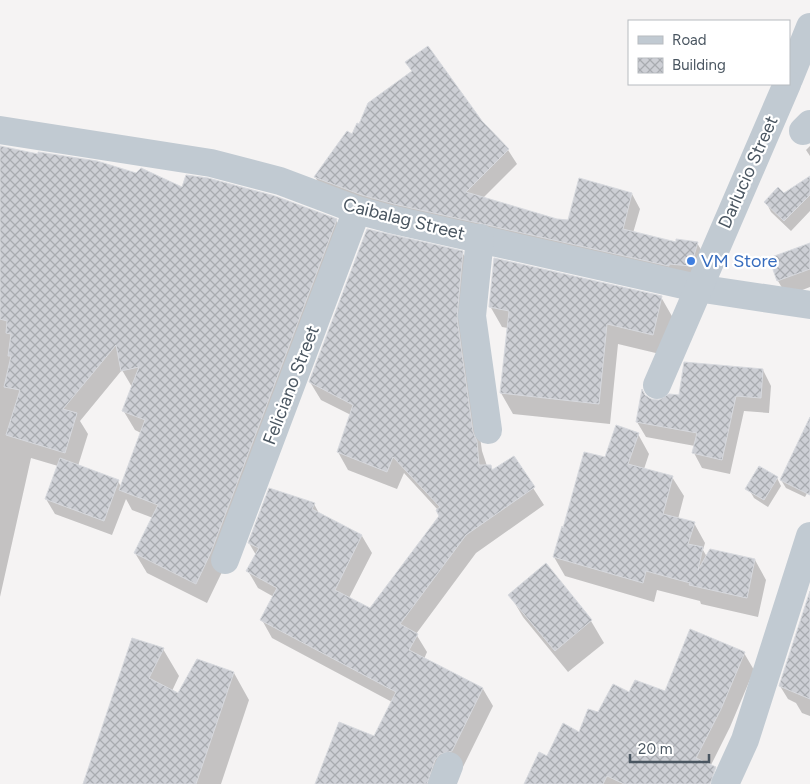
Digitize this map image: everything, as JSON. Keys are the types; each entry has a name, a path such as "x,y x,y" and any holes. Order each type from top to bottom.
{"street":[{"path":"790,77 810,26"},
{"name":"Darlucio Street","path":"656,385 787,85"},
{"name":"Caibalag Street","path":"0,130 212,163 280,181 357,210 697,288 810,305"},
{"name":"Feliciano Street","path":"225,560 357,210"},
{"path":"480,238 472,316 488,430"},
{"path":"726,784 744,740 810,536"}],"building":[{"path":"428,46 482,121 509,149 466,192 557,219 568,220 579,178 632,193 623,229 676,242 676,239 698,242 691,266 669,264 669,266 394,204 362,195 314,177 347,131 352,134 357,123 359,124 368,103 412,71 405,62"},
{"path":"0,146 38,154 38,152 97,161 136,173 141,168 182,187 186,175 208,178 275,196 337,219 211,552 196,584 134,553 158,505 119,490 145,420 122,411 139,367 121,371 116,345 63,409 77,413 65,453 6,435 20,390 4,387 11,356 8,356 11,334 6,333 7,321 0,319"},
{"path":"810,176 810,195 784,221 764,202 778,187 784,193"},
{"path":"367,229 463,251 457,318 473,432 477,441 479,465 491,465 492,470 514,456 535,487 466,535 400,624 418,634 409,650 483,688 452,751 440,754 435,760 427,784 315,784 339,722 374,736 396,692 260,620 277,588 246,571 259,548 248,543 269,488 315,503 312,509 362,535 335,590 370,608 439,516 436,510 440,507 393,457 387,472 337,452 353,405 309,382"},
{"path":"810,243 810,269 777,281 769,258"},
{"path":"494,258 662,296 653,335 607,324 599,404 500,393 509,311 489,307"},
{"path":"684,362 763,369 761,398 736,396 722,460 692,453 697,433 636,422 642,389 645,395 651,399 659,400 669,394 679,395"},
{"path":"810,417 810,495 780,480"},
{"path":"616,425 639,433 628,464 673,476 663,514 695,522 688,544 703,547 698,570 710,549 755,559 747,598 689,585 690,583 646,571 643,583 553,557 584,452 605,457"},
{"path":"60,458 119,480 104,521 45,499"},
{"path":"759,466 778,477 764,500 745,489"},
{"path":"546,563 592,620 555,651 508,595"},
{"path":"810,591 810,699 779,686"},
{"path":"690,629 745,652 721,709 696,758 716,767 710,784 624,784 607,776 603,784 524,784 539,752 547,756 563,723 579,732 588,709 598,712 613,684 629,692 635,680 665,691"},
{"path":"132,638 164,648 149,678 178,693 197,659 234,672 196,784 83,784"}],"place":[{"name":"VM Store","path":"691,261"}]}
